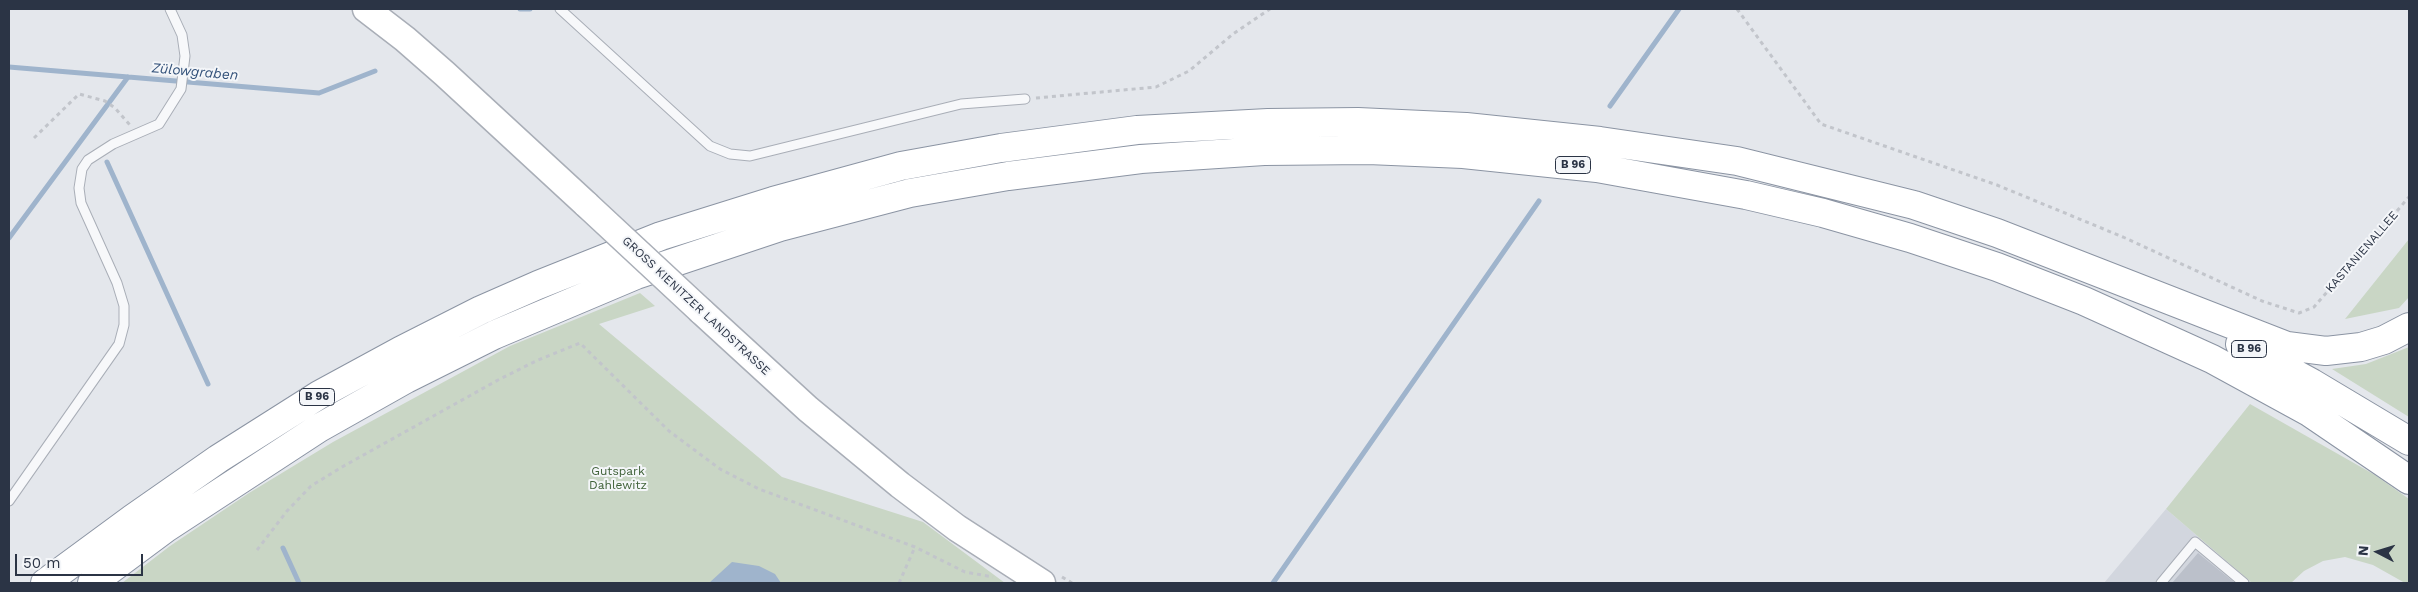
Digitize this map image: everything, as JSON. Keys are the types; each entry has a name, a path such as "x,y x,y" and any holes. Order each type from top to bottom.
{"highway":[{"name":"B 96","path":"46,583 132,519 218,459 319,395 481,310 613,254 772,200 901,166 1001,148 1137,130 1268,122 1378,123 1539,133 1737,161 1914,205 2084,266 2312,382 2409,441"},
{"name":"B 96","path":"92,583 166,528 319,428 406,379 494,335 636,275 780,227 910,193 1008,176 1132,160 1264,151 1368,150 1521,159 1596,168 1746,195 1823,213 1910,238 1997,267 2084,301 2212,359 2309,412 2409,480"},
{"path":"2084,266 2288,346 2326,351 2362,347 2384,340 2409,327"}],"main road":[{"name":"GROSS KIENITZER LANDSTRASSE","path":"366,9 405,39 445,74 700,310 853,448 950,522 1042,583"}],"lane":[{"path":"9,501 119,344 124,325 124,306 117,283 81,203 79,188 82,169 88,160 113,144 159,124 180,89 185,56 182,35 170,9"},
{"path":"563,12 710,146 730,154 750,156 961,104 1025,99"},
{"path":"2161,583 2195,542 2244,583"}],"path":[{"path":"1025,99 1156,87 1188,71 1234,34 1270,9"},
{"name":"KASTANIENALLEE","path":"1737,9 1821,124 1997,185 2123,238 2262,301 2299,313 2314,307 2409,197"},
{"path":"34,138 79,94 105,101 115,108 128,123 134,134"},
{"path":"257,550 287,511 311,486 498,380 536,361 580,343 669,430 720,469 785,499 915,547 964,572 996,577 1010,563"},
{"path":"899,583 915,547"}],"shaded area":[{"path":"2166,509 2252,583 2104,583"}],"green space":[{"path":"2409,239 2409,297 2399,308 2345,319"},
{"name":"Gutspark Dahlewitz","path":"640,293 655,306 599,324 782,477 923,522 1005,583 122,583 170,546 249,493 333,442 510,346"},
{"path":"2409,347 2409,417 2332,369 2366,364"},
{"path":"2250,404 2375,475 2409,499 2409,583 2405,583 2373,565 2345,557 2323,561 2304,571 2291,583 2252,583 2166,509"}],"water":[{"path":"732,562 759,566 775,574 781,583 709,583"}],"building":[{"path":"2198,553 2235,583 2172,583"}],"waterway":[{"name":"Zülowgraben","path":"520,9 530,9"},
{"path":"1610,106 1679,9"},
{"name":"Zülowgraben","path":"9,67 319,93 375,71"},
{"path":"9,238 128,77"},
{"path":"107,162 208,384"},
{"path":"1273,583 1539,201"},
{"path":"283,548 299,583"}]}
